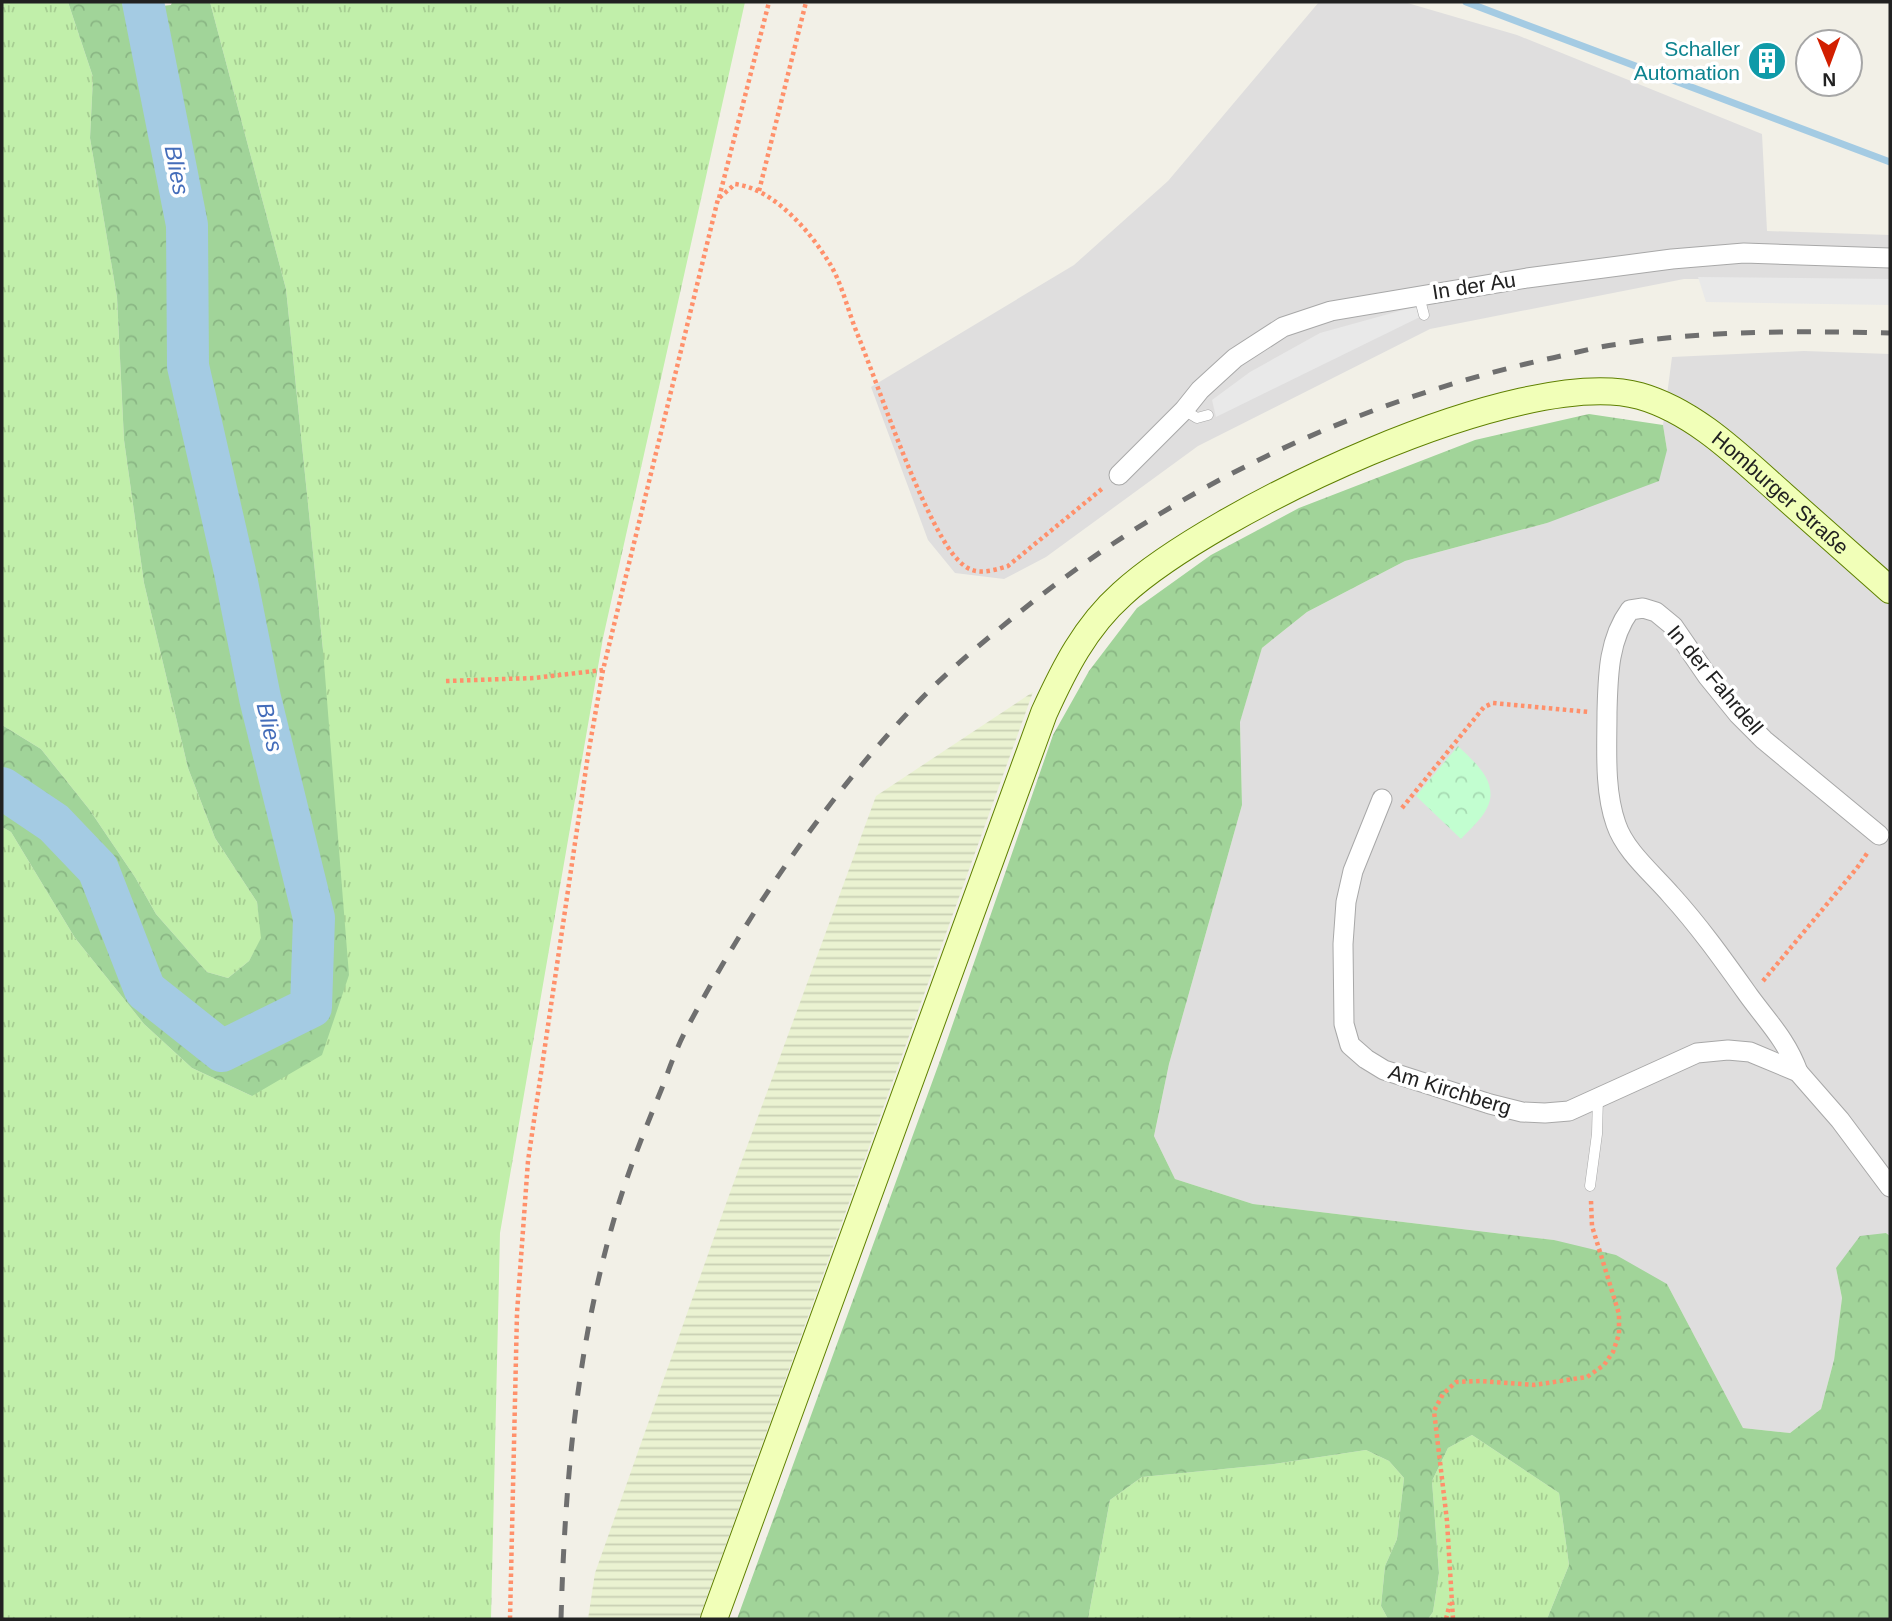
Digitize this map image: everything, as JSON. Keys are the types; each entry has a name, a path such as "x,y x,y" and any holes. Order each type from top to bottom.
{"main road":[{"name":"Homburger Straße","path":"713,1619 1044,713 1063,671 1085,634 1120,595 1195,539 1271,498 1399,440 1488,410 1572,392 1612,391 1640,396 1664,405 1707,431 1890,590"}],"street":[{"name":"In der Au","path":"1119,475 1184,410 1200,390 1235,358 1283,327 1331,311 1527,278 1696,257 1744,253 1890,258"},
{"name":"In der Fahrdell","path":"1798,1072 1790,1050 1699,926 1625,842 1616,824 1610,801 1607,713 1612,647 1620,623 1630,610 1643,608 1656,612 1673,626 1708,677 1738,714 1764,740 1879,835"},
{"name":"Am Kirchberg","path":"1382,799 1357,860 1346,902 1343,1024 1350,1045 1366,1059 1384,1070 1522,1112 1545,1113 1569,1111 1697,1053 1728,1050 1750,1052 1798,1072"},
{"path":"1798,1072 1840,1120 1890,1187"}],"lane":[{"path":"1419,295 1424,315"},
{"path":"1184,410 1196,418 1208,415"},
{"path":"1590,1186 1597,1134 1598,1096"}],"path":[{"path":"510,1619 517,1312 528,1161 588,755 603,670 769,2"},
{"path":"759,191 806,2"},
{"path":"718,199 735,184 750,186 759,191 797,220 830,265 920,495 948,550 972,570 991,571 1009,566 1119,475"},
{"path":"446,681 534,678 603,670"},
{"path":"1400,811 1484,707 1493,702 1607,713"},
{"path":"1750,997 1857,868 1879,835"},
{"path":"1453,1619 1447,1521 1434,1411 1443,1394 1456,1382 1534,1385 1587,1377 1604,1365 1613,1352 1619,1334 1619,1314 1592,1226 1590,1186"},
{"path":"1446,1619 1452,1599"}],"shaded area":[{"path":"1319,2 1404,2 1517,35 1762,134 1767,231 1890,235 1890,279 1684,279 1430,329 1198,446 1046,557 1004,579 955,573 928,540 871,387 1074,265 1168,181"},
{"path":"1698,277 1890,279 1890,305 1706,302"},
{"path":"1421,305 1424,315 1216,417 1212,400 1250,372 1320,333"},
{"path":"1804,351 1890,354 1890,1236 1886,1233 1836,1268 1842,1298 1834,1360 1821,1409 1790,1433 1743,1428 1667,1284 1554,1240 1253,1204 1175,1179 1154,1136 1169,1064 1242,805 1240,721 1262,648 1307,612 1405,561 1547,523 1667,450 1663,425 1672,357"}],"green space":[{"path":"2,2 68,2 93,77 90,138 117,297 124,440 144,583 188,768 215,838 257,902 262,938 249,961 228,978 207,972 156,914 135,877 89,809 41,749 2,725"},
{"path":"68,2 122,2 124,10 171,5 172,2 210,2 286,289 323,650 349,975 322,1055 252,1096 192,1068 144,1024 75,938 11,832 2,827 2,725 41,749 89,809 135,877 156,914 207,972 228,978 249,961 261,938 257,902 215,838 188,768 144,583 124,440 117,297 90,138 93,77"},
{"path":"210,2 745,2 603,638 500,1233 491,1619 2,1619 2,827 11,832 75,938 144,1024 192,1068 252,1096 323,650 286,289"},
{"path":"1589,414 1663,425 1667,450 1659,481 1547,523 1405,561 1307,612 1262,648 1240,722 1242,805 1169,1064 1154,1136 1175,1179 1253,1204 1554,1240 1616,1255 1667,1284 1743,1428 1790,1433 1821,1409 1834,1360 1842,1298 1836,1268 1860,1236 1886,1233 1890,1236 1890,1619 1547,1619 1569,1565 1559,1493 1472,1435 1448,1448 1432,1481 1439,1573 1433,1612 1428,1619 1388,1619 1381,1606 1385,1566 1397,1539 1404,1478 1389,1461 1366,1450 1274,1464 1142,1477 1110,1500 1088,1619 737,1619 942,1055 1053,735 1089,671 1137,608 1211,555 1299,508 1475,440"},
{"path":"1033,692 699,1619 588,1619 595,1573 728,1198 876,796"},
{"path":"1458,746 1483,773 1490,790 1485,812 1461,839 1416,796"},
{"path":"1472,1435 1559,1493 1569,1565 1547,1619 1428,1619 1433,1612 1439,1573 1432,1481 1448,1448"},
{"path":"1366,1450 1389,1461 1404,1478 1397,1539 1385,1566 1381,1606 1388,1619 1088,1619 1110,1500 1142,1477 1274,1464"}],"waterway":[{"name":"Blies","path":"2,788 54,823 98,869 145,990 222,1051 311,1007 314,918 260,698 235,572 188,366 187,225 143,2"},
{"path":"1466,2 1890,162"}],"railway":[{"path":"561,1619 570,1463 592,1308 623,1191 673,1059 710,986 792,856 853,775 932,688 1015,616 1136,528 1200,490 1266,456 1403,400 1474,377 1547,359 1653,339 1788,332 1890,333"}],"place":[{"name":"Schaller Automation","path":"1767,61"}]}
